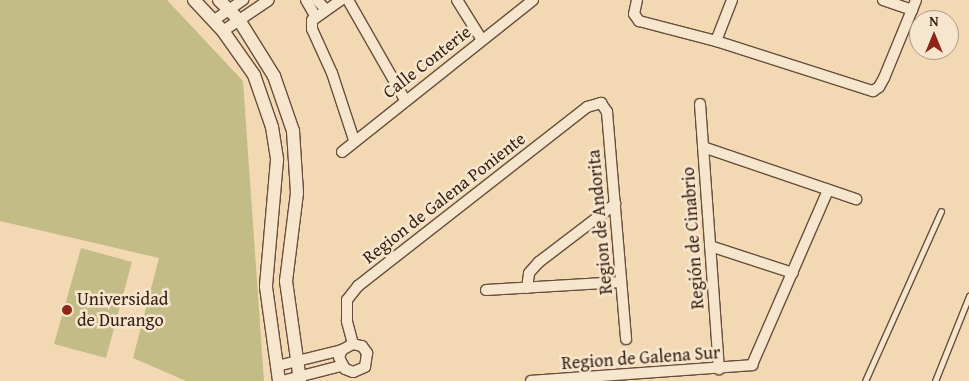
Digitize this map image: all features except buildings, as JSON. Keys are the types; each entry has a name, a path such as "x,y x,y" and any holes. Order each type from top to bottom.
{"street":[{"path":"194,0 223,31 254,75 272,127 277,160 266,287 281,381 300,379 342,366"},
{"path":"219,0 239,20 274,76 293,131 297,193 286,281 300,379"},
{"path":"213,21 243,0"},
{"path":"223,31 269,0"},
{"path":"306,0 316,17"},
{"path":"317,0 326,10"},
{"path":"341,0 316,17 312,29 332,73 354,140"},
{"path":"348,0 405,100"},
{"path":"457,0 482,40"},
{"name":"Calle Conterie","path":"342,152 354,140 533,0"},
{"path":"637,0 634,14 639,21 716,41 872,91 879,87 884,78 914,5 884,0"},
{"path":"716,41 732,0"},
{"name":"Region de Andorita","path":"601,103 607,112 626,339"},
{"name":"Region de Galena Poniente","path":"353,344 347,320 347,300 358,286 587,107 601,103"},
{"name":"Región de Cinabrio","path":"700,104 719,369"},
{"path":"703,147 856,199"},
{"path":"710,246 793,273 828,190"},
{"path":"527,288 530,273 539,262 615,204"},
{"name":"Region de Galena Sur","path":"532,381 719,369 752,365 793,273"},
{"path":"486,290 621,282"},
{"path":"278,366 342,350 353,344 362,346 367,353 367,363 360,376 348,372 342,366 339,357 342,350"}],"lane":[{"path":"865,381 941,211"},
{"path":"935,381 969,296"}],"shaded area":[{"path":"0,0 167,0 243,81 264,381 186,381 133,358 159,258 0,221"},
{"path":"81,248 132,262 106,358 54,344"}],"place":[{"name":"Universidad de Durango","path":"67,310"}]}
